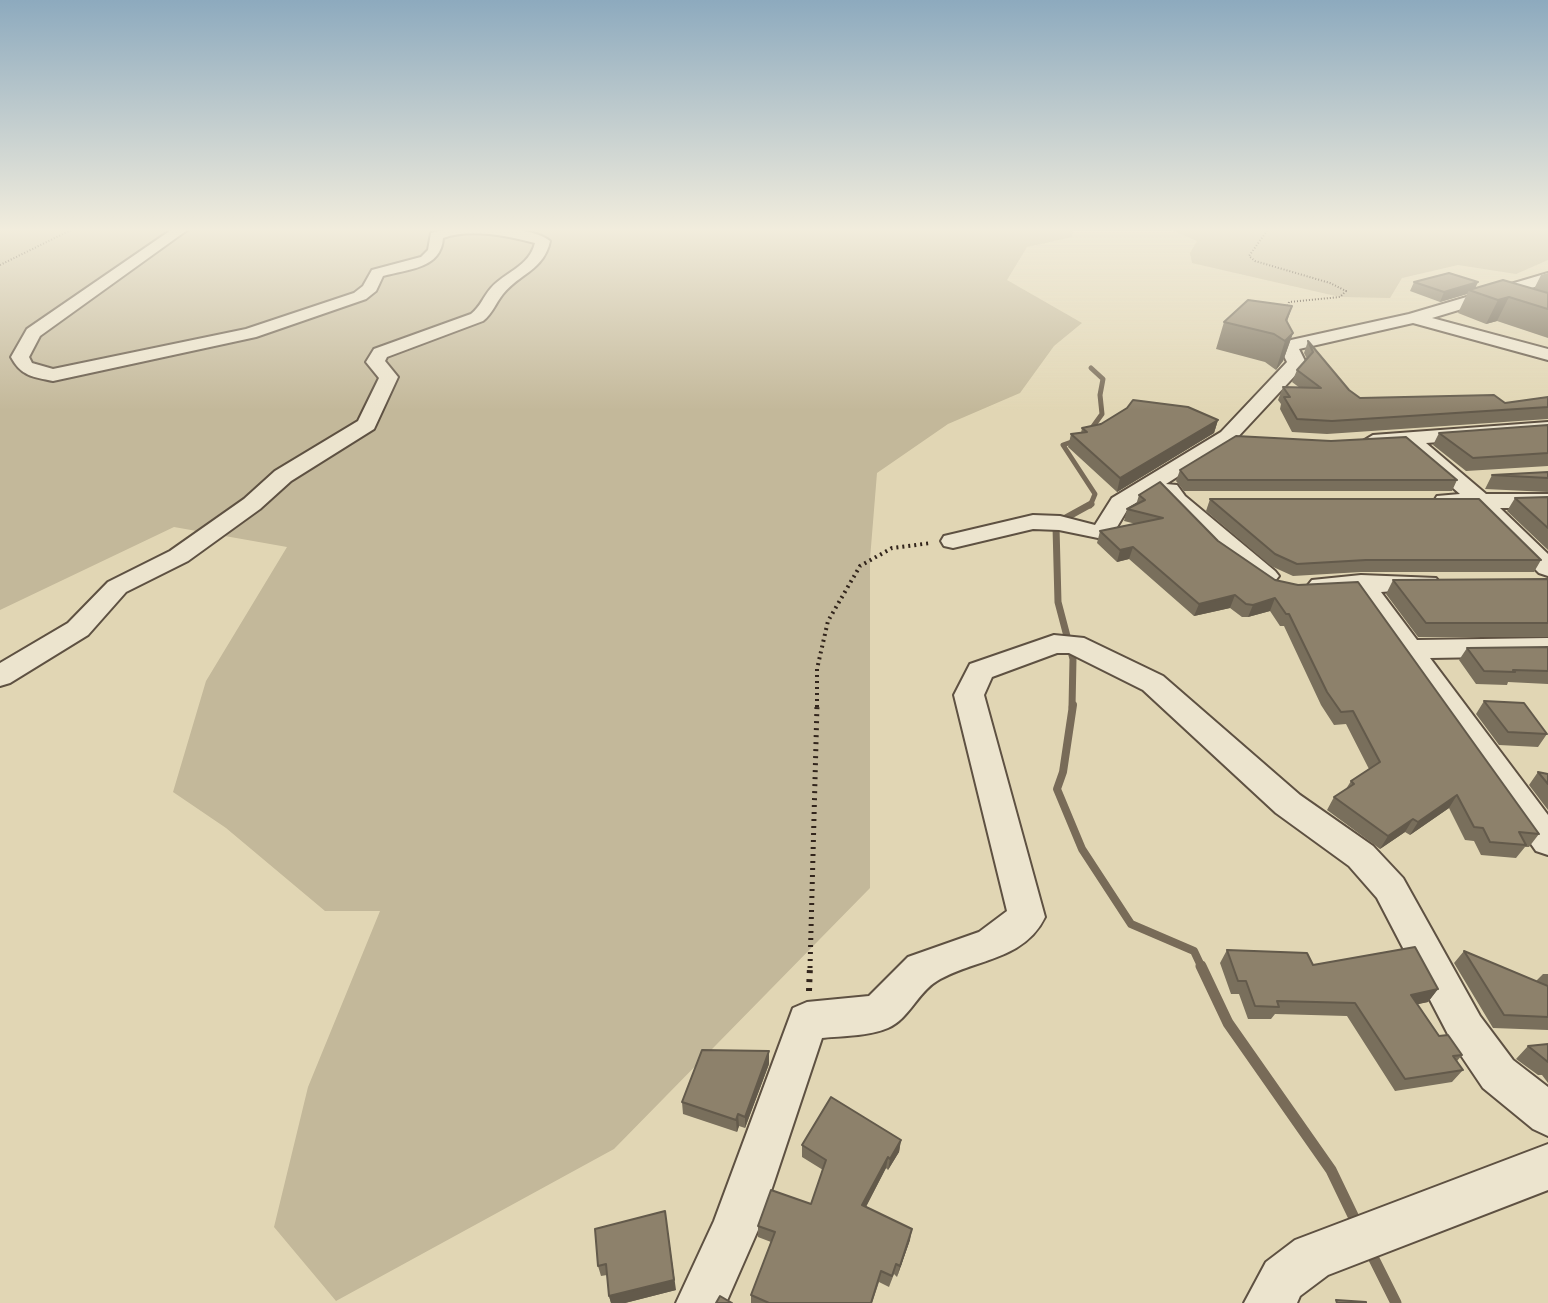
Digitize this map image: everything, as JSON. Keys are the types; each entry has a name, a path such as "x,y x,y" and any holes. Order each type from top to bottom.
{"street":[{"path":"96,289 33,333 20,357 25,366 35,372 53,375 87,370 299,319 360,296 369,289"},
{"path":"0,676 78,629 117,587 179,556 252,504 283,476 367,425 389,377 375,362 380,353 469,321 484,312 499,289"},
{"path":"953,541 1033,522 1060,523 1092,534 1103,532 1120,503 1228,436 1297,363 1288,346 1413,318 1510,289"},
{"path":"1492,294 1520,304"},
{"path":"1413,318 1546,354"},
{"path":"1354,442 1548,428"},
{"path":"1228,436 1256,438"},
{"path":"1408,439 1460,481 1543,578"},
{"path":"1460,481 1489,479"},
{"path":"1161,480 1176,501 1260,574 1296,587 1454,583"},
{"path":"1176,501 1208,501"},
{"path":"1416,501 1548,501"},
{"path":"1361,583 1548,841"},
{"path":"701,1303 734,1230 807,1021 879,1013 922,969 992,944 1027,917 969,695 980,671 1054,644 1074,644 1153,683 1288,804 1361,856 1390,888 1466,1029 1498,1074 1548,1114"},
{"path":"1407,649 1548,647"},
{"path":"1269,1303 1283,1279 1312,1257 1548,1167"}],"path":[{"path":"1288,346 1286,306 1289,302 1340,297 1346,294 1342,289"},
{"path":"807,1021 814,904 817,669 828,621 860,566 877,554 914,544 953,541"}],"shaded area":[{"path":"0,289 1022,289 1082,323 1054,346 1020,393 948,424 877,473 870,559 870,888 614,1149 336,1301 274,1227 308,1087 380,911 325,911 226,828 173,792 206,681 287,547 174,527 0,610"},
{"path":"1304,289 1396,289 1390,298 1340,297"}],"building":[{"path":"1533,289 1548,293 1548,309 1509,297 1498,300 1469,290"},
{"path":"1248,300 1292,306 1286,320 1293,333 1285,341 1274,334 1224,322"},
{"path":"1308,341 1349,390 1360,398 1494,395 1505,403 1548,397 1548,407 1332,421 1297,419 1284,397 1290,397 1283,387 1321,388 1297,370 1313,352"},
{"path":"1133,400 1188,407 1218,420 1120,478 1071,434 1087,432 1082,428 1101,424 1127,408"},
{"path":"1548,425 1548,453 1473,458 1439,433"},
{"path":"1236,436 1331,441 1406,437 1457,480 1188,480 1180,470"},
{"path":"1548,472 1548,478 1492,475"},
{"path":"1160,482 1218,541 1275,580 1298,585 1358,582 1539,834 1519,832 1526,845 1490,842 1483,828 1474,827 1457,795 1418,822 1413,819 1388,836 1334,797 1354,784 1351,781 1380,762 1353,711 1341,712 1327,692 1289,614 1275,598 1253,605 1246,604 1235,595 1199,604 1133,547 1120,550 1100,531 1163,518 1127,509 1145,500 1139,495"},
{"path":"1548,497 1548,528 1515,498"},
{"path":"1210,499 1479,499 1541,560 1366,560 1297,564 1275,554"},
{"path":"1548,579 1548,623 1426,623 1393,580"},
{"path":"1548,647 1548,671 1513,670 1515,672 1484,671 1467,648"},
{"path":"1484,701 1524,703 1547,734 1508,732"},
{"path":"1538,772 1548,774 1548,784"},
{"path":"1415,947 1438,989 1411,995 1439,1036 1448,1035 1462,1055 1453,1056 1463,1070 1405,1079 1355,1003 1277,1001 1279,1007 1255,1006 1246,981 1238,981 1227,950 1307,953 1313,965"},
{"path":"1464,951 1548,986 1548,1017 1504,1015"},
{"path":"1548,1044 1548,1062 1528,1046"},
{"path":"702,1050 769,1051 745,1117 738,1114 736,1120 682,1102"},
{"path":"831,1097 901,1140 890,1159 888,1157 862,1205 912,1229 900,1266 896,1264 892,1276 881,1271 871,1303 769,1303 751,1295 775,1232 758,1226 771,1190 811,1204 826,1160 802,1145"},
{"path":"665,1211 674,1280 609,1296 606,1264 598,1266 595,1229"},
{"path":"720,1296 732,1303 716,1303"},
{"path":"1336,1300 1366,1302 1366,1303 1337,1303"}],"waterway":[{"path":"1089,432 1102,414 1100,395 1103,379 1091,368"},
{"path":"1077,440 1063,445 1095,494 1091,504"},
{"path":"1072,707 1073,659 1058,602 1056,527 1062,520 1091,504"},
{"path":"1073,705 1063,772 1057,789 1082,849 1131,924 1194,951 1202,968"},
{"path":"1201,966 1228,1023 1331,1170 1357,1224"},
{"path":"1369,1249 1396,1303"}]}
